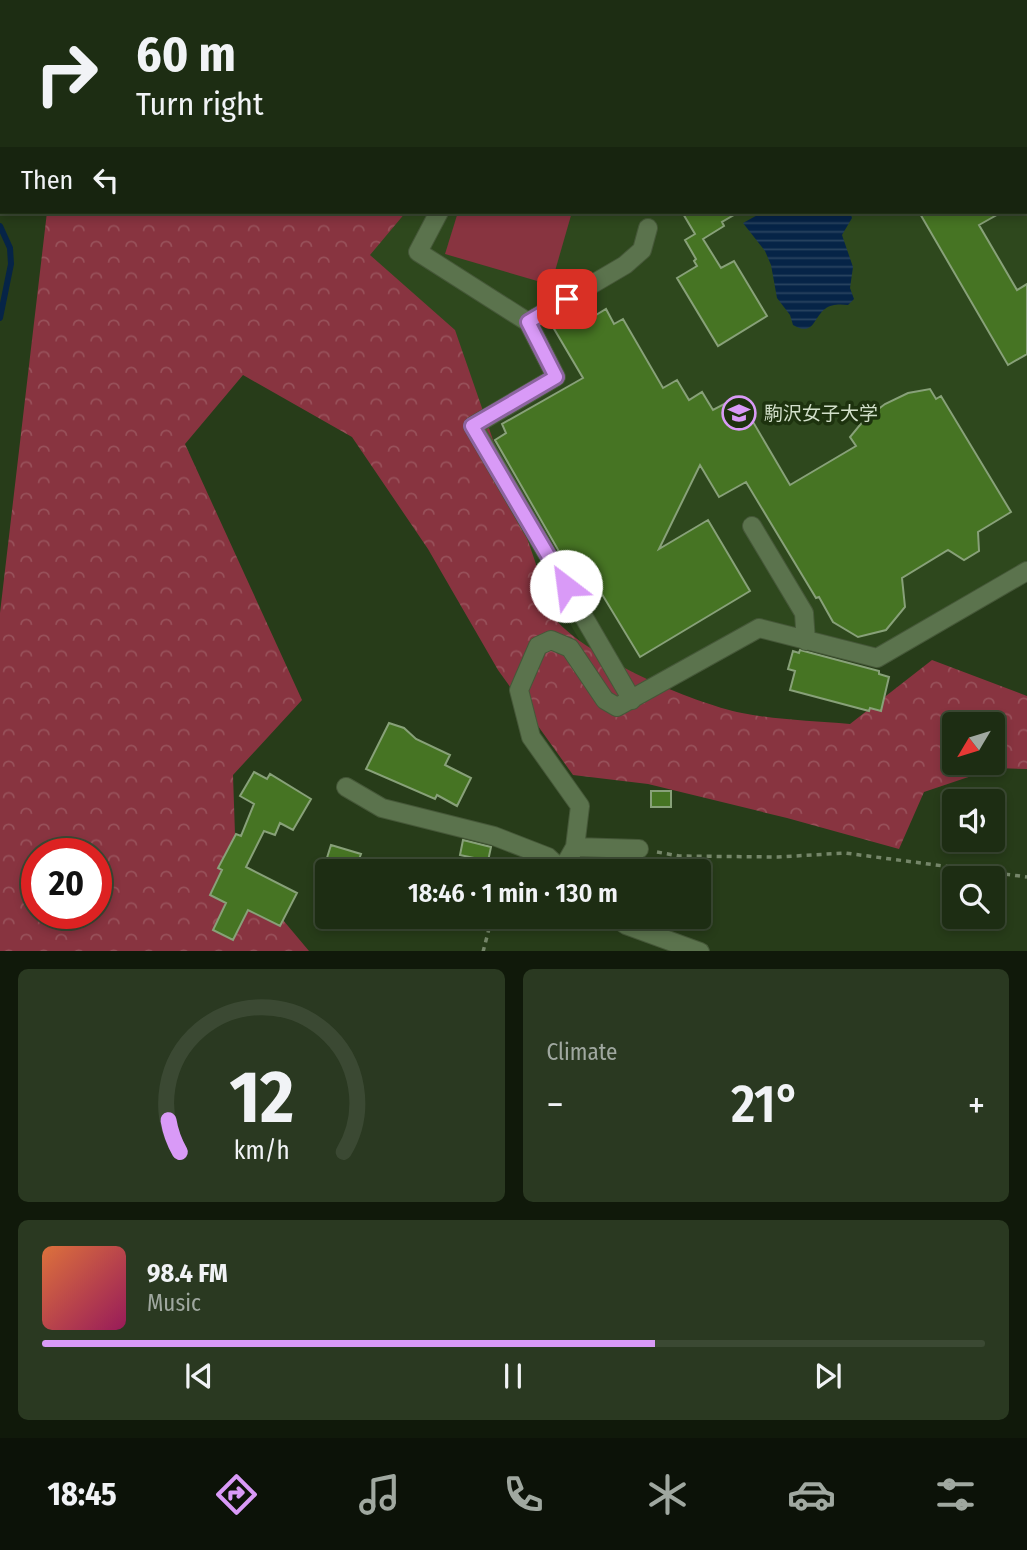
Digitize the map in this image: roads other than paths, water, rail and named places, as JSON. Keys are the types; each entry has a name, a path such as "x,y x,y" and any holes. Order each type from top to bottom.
{"street":[{"path":"438,214 418,252 528,322 556,377 472,426 632,700"},
{"path":"528,322 625,265 642,250 648,228"},
{"path":"752,526 804,613 806,640"},
{"path":"569,859 575,847 580,806 531,737 519,690 538,646 551,640 570,648 605,700 617,707 759,628 877,658 1027,571"},
{"path":"346,787 382,808 494,836 550,859"},
{"path":"575,847 639,849"},
{"path":"637,929 700,951"}],"water":[{"path":"759,214 851,214 852,218 842,235 853,267 850,288 854,299 848,305 827,307 809,328 793,325 790,315 777,298 771,265 765,251 743,223"}],"waterway":[{"path":"0,226 10,248 11,264 0,318"}],"place":[{"name":"駒沢女子大学","path":"739,413"}]}
